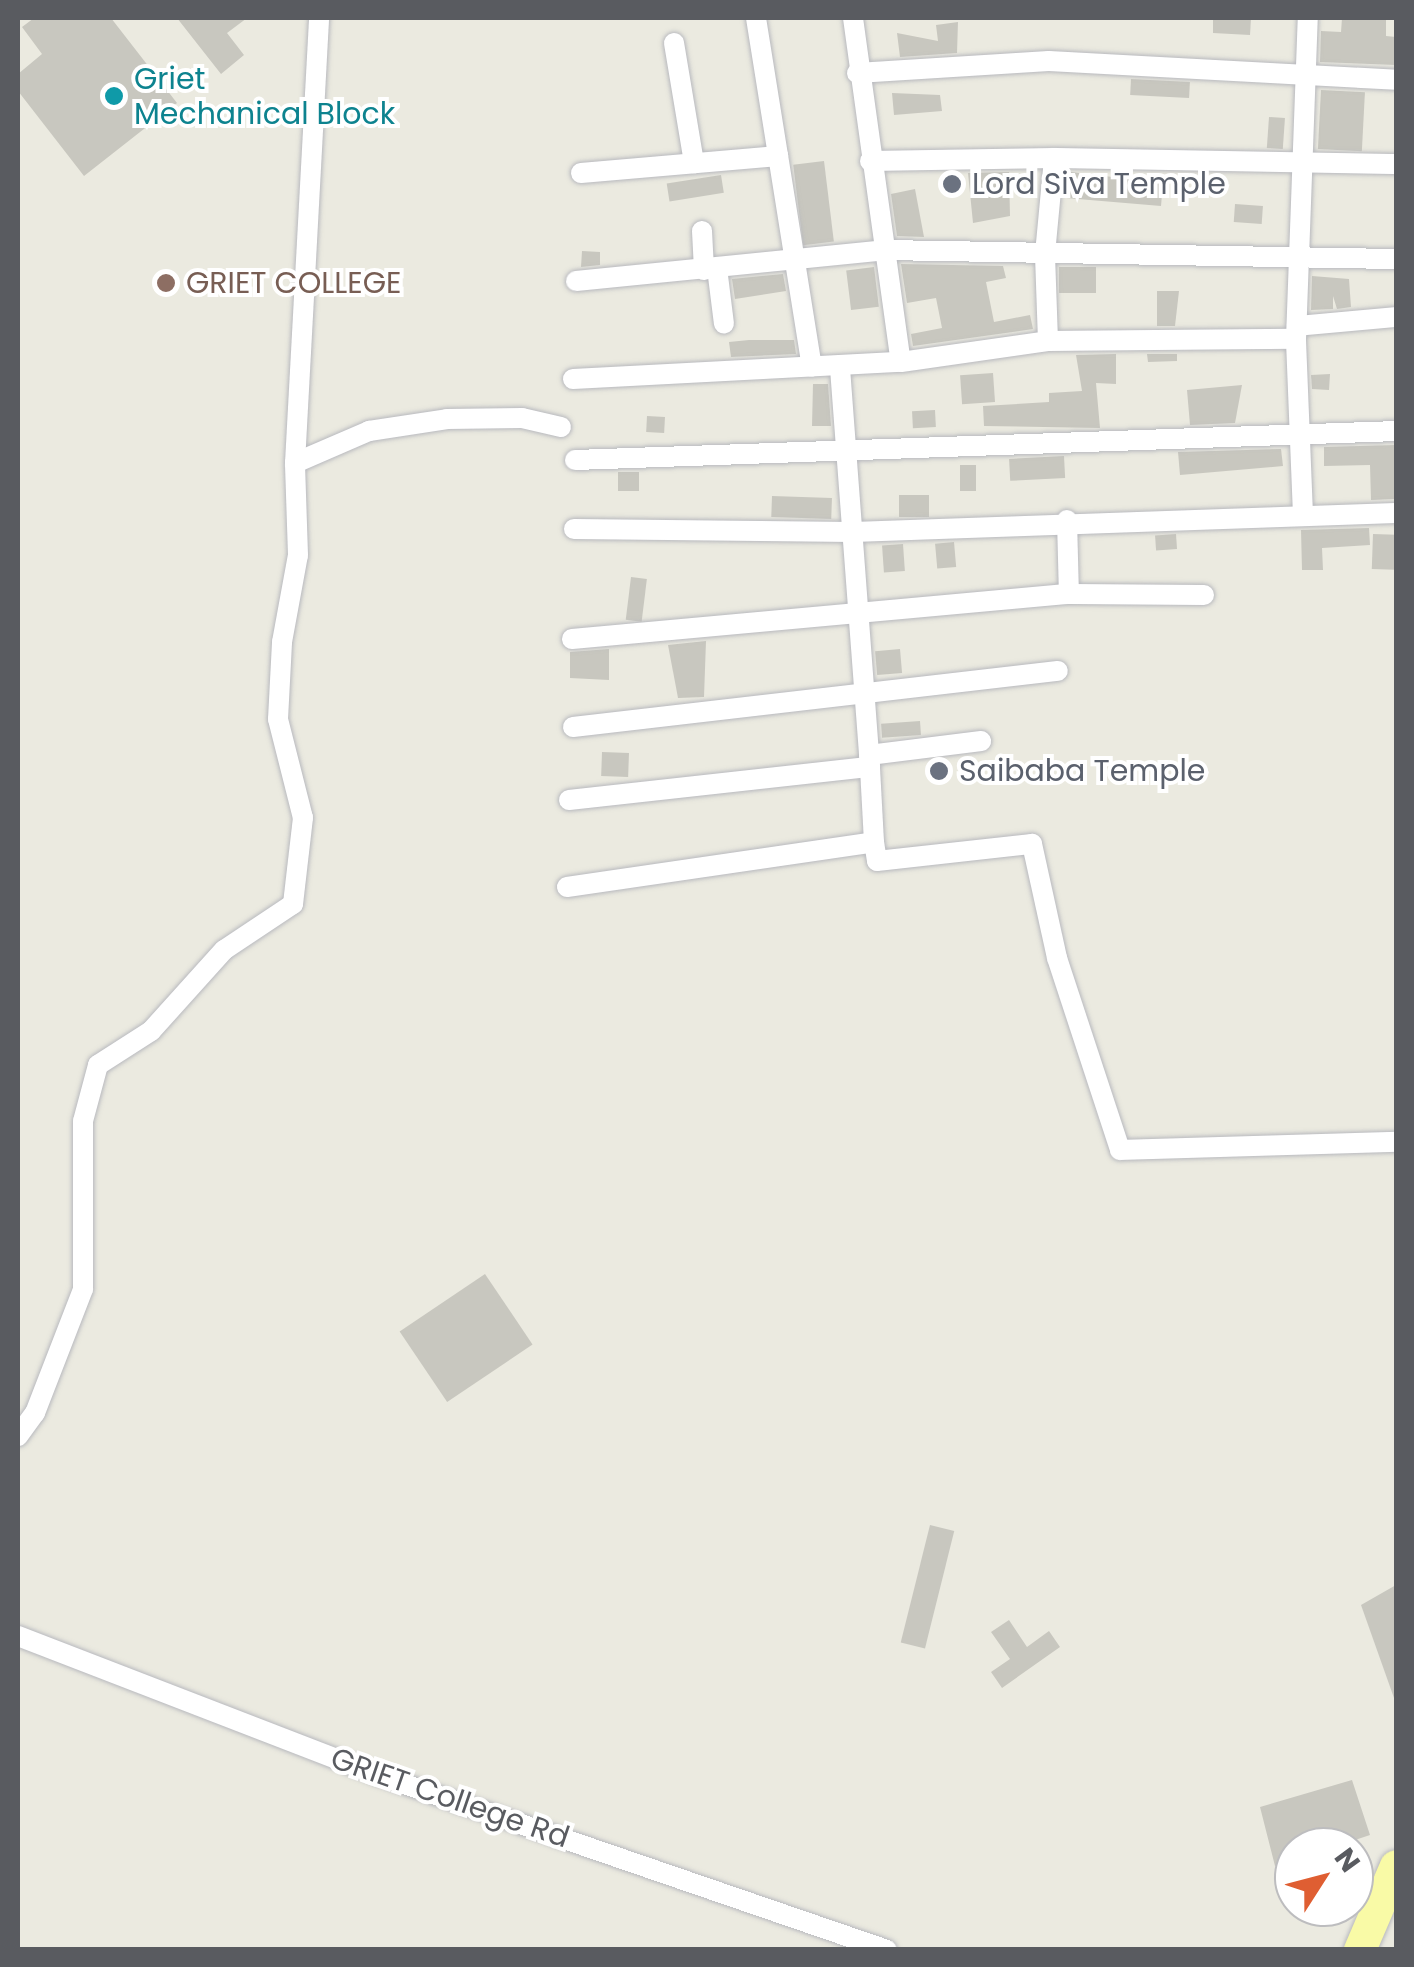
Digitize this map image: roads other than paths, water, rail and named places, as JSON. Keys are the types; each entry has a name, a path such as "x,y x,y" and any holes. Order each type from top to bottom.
{"main road":[{"path":"1360,1950 1396,1866"},
{"path":"1382,1950 1396,1919"}],"street":[{"path":"18,1436 35,1412 83,1289 83,1121 98,1065 151,1031 224,950 293,904 303,818 278,719 282,642 298,555 295,462 308,125 319,18"},
{"path":"756,18 812,367"},
{"path":"853,18 857,73 901,362"},
{"path":"1303,515 1304,435 1297,332 1308,18"},
{"path":"674,43 694,163"},
{"path":"857,73 1050,61 1396,80"},
{"path":"581,173 778,156"},
{"path":"870,162 1054,158 1396,164"},
{"path":"1048,342 1045,254 1054,158"},
{"path":"702,231 724,324"},
{"path":"576,281 884,250 1396,260"},
{"path":"572,379 901,362 1048,342 1297,332 1396,317"},
{"path":"840,365 877,861 1032,844 1056,958 1120,1150 1396,1142"},
{"path":"295,462 369,430 447,419 522,418 562,426"},
{"path":"574,460 1396,432"},
{"path":"574,529 853,532 1067,520 1396,513"},
{"path":"1067,520 1069,594"},
{"path":"572,639 1069,594 1204,595"},
{"path":"573,726 1058,671"},
{"path":"569,800 869,761 982,741"},
{"path":"567,887 874,842"},
{"name":"GRIET College Rd","path":"18,1636 378,1775 887,1950"}],"place":[{"name":"Griet Mechanical Block","path":"114,96"},
{"name":"Lord Siva Temple","path":"952,184"},
{"name":"GRIET COLLEGE","path":"166,283"},
{"name":"Saibaba Temple","path":"939,771"}]}
